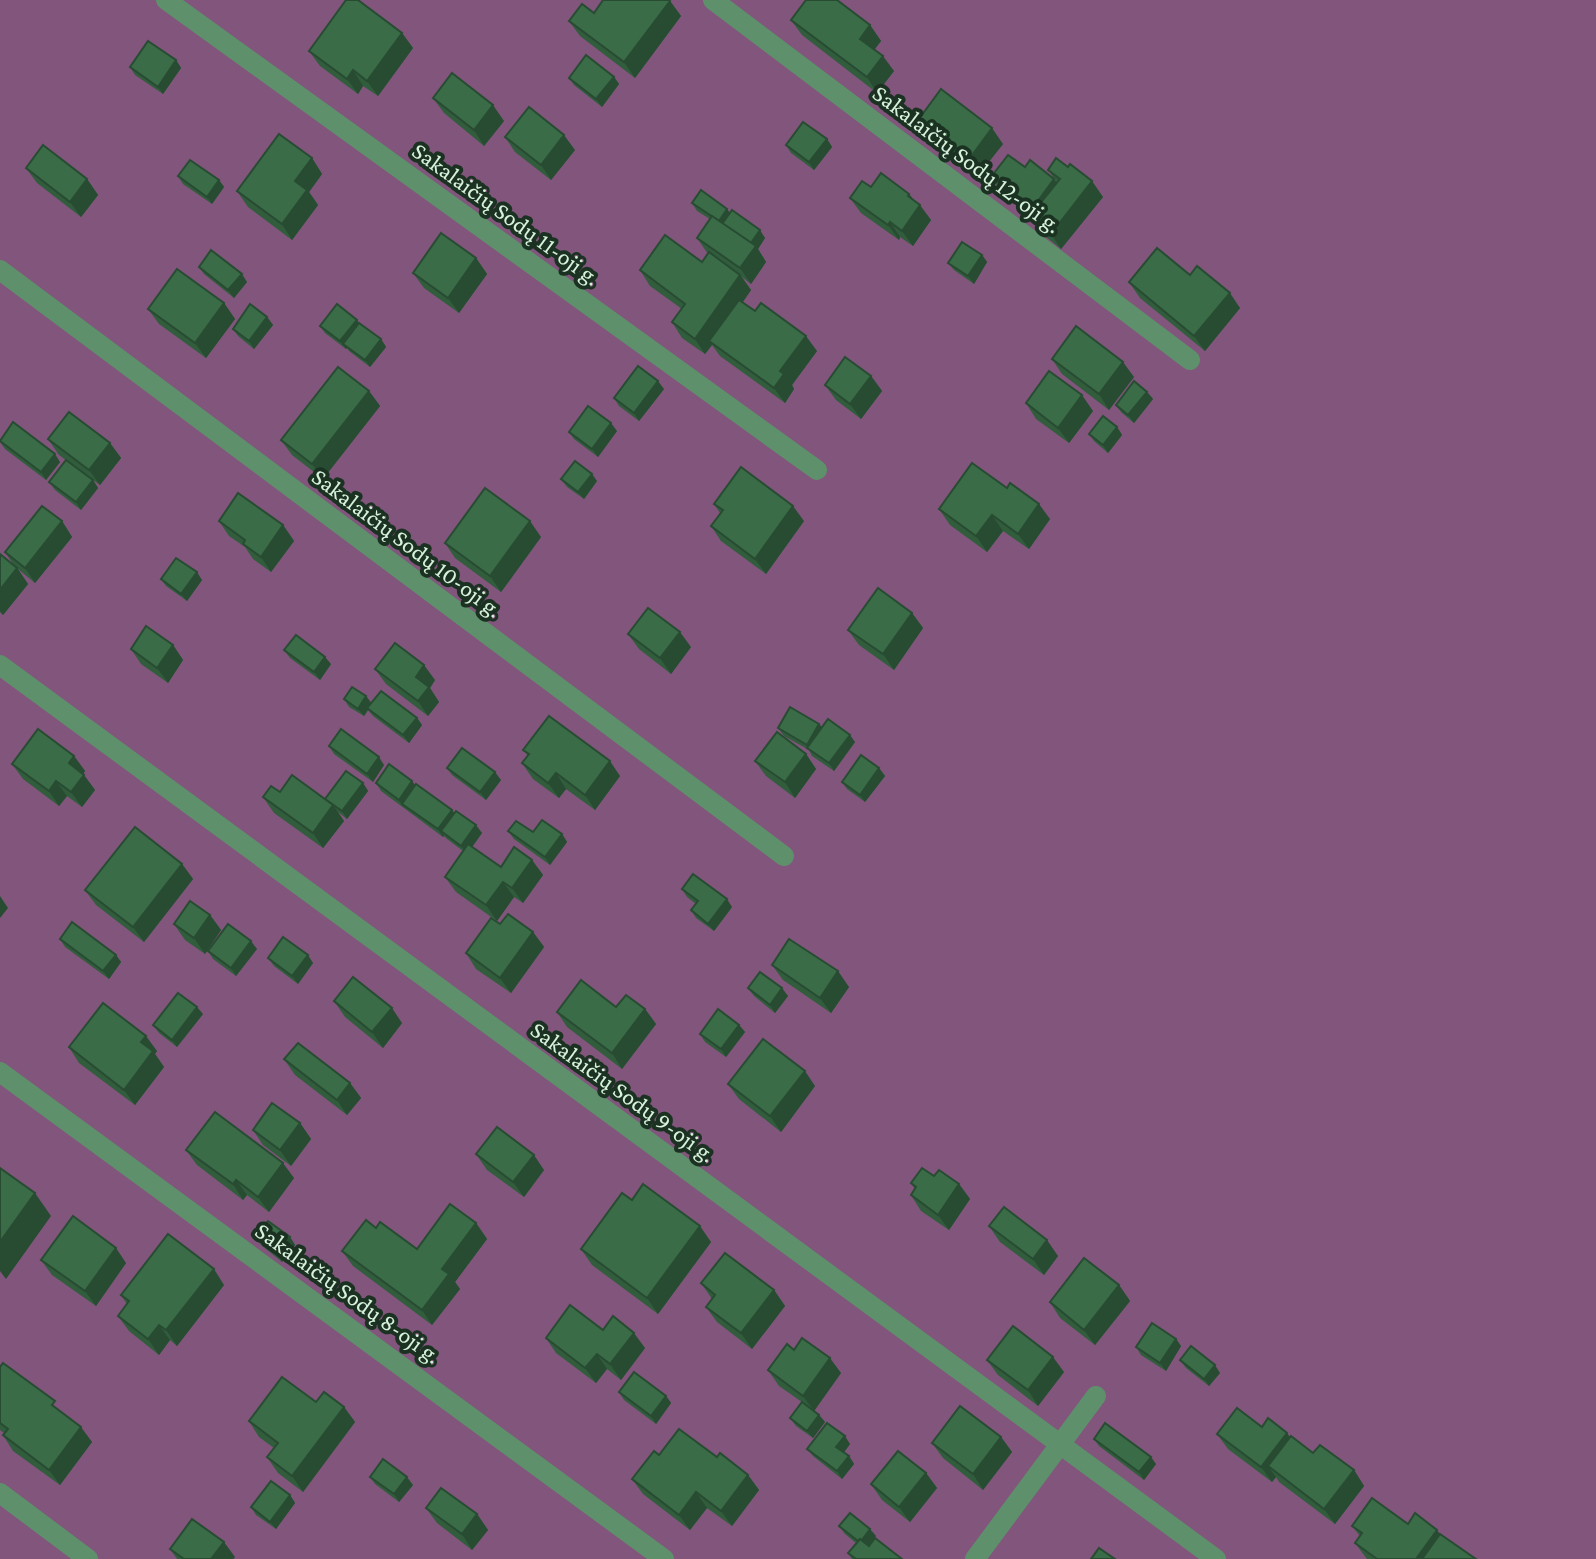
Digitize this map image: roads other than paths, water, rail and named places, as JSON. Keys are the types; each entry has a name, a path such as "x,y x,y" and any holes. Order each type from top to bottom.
{"street":[{"name":"Sakalaičių Sodų 11-oji g.","path":"166,0 817,470"},
{"name":"Sakalaičių Sodų 12-oji g.","path":"713,0 1190,360"},
{"name":"Sakalaičių Sodų 10-oji g.","path":"0,270 784,856"},
{"name":"Sakalaičių Sodų 9-oji g.","path":"0,665 1216,1559"},
{"name":"Sakalaičių Sodų 8-oji g.","path":"0,1072 664,1559"},
{"path":"975,1559 1096,1396"},
{"path":"0,1493 88,1559"}]}
